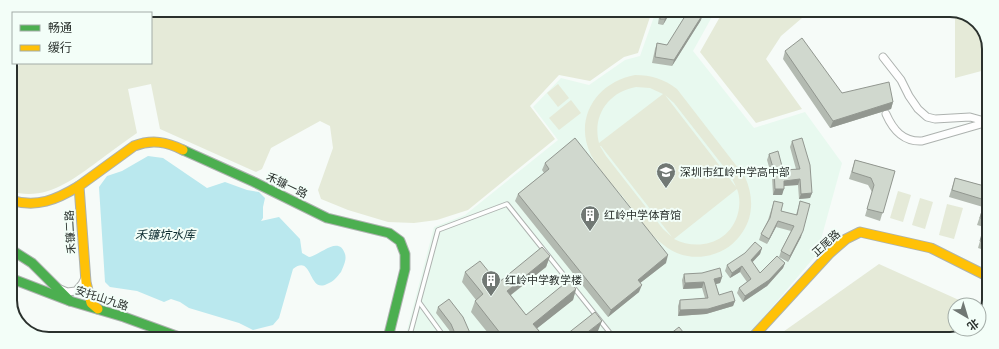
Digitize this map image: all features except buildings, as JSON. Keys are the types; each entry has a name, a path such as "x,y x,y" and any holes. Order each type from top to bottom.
{"street":[{"path":"883,57 901,80 914,103 927,117 935,119 970,117 982,120"},
{"path":"886,114 899,135 915,142 982,124"},
{"name":"禾镰一路","path":"17,202 24,204 37,204 47,202 61,196 80,186 134,146 144,142 161,142 170,144 327,218 388,234 400,241 405,254 405,269 389,332"},
{"name":"禾镰二路","path":"80,186 85,277 88,297 91,303 98,309"},
{"name":"正尾路","path":"757,332 830,253 846,239 860,232 931,248 982,274"},
{"name":"安托山九路","path":"17,253 32,263 70,302 98,309 165,332"},
{"path":"54,285 67,292 76,292 80,288 85,277"},
{"path":"17,281 70,302"}],"lane":[{"path":"411,332 438,230 507,204 609,332"},
{"path":"419,302 441,332"}],"shaded area":[{"name":"深圳市红岭中学高中部","path":"654,17 712,17 693,51 754,128 805,112 842,163 817,254 751,332 407,332 434,227 465,215 558,140 533,107 561,78 589,85 625,60 640,56"}],"green space":[{"path":"152,17 650,17 638,53 624,57 590,81 559,75 530,106 555,139 468,210 437,220 414,223 388,222 348,210 321,199 318,190 333,148 330,126 320,121 271,148 262,169 256,172 160,129 151,84 128,89 137,133 77,176 56,188 46,192 34,194 17,193 17,68 19,64 152,64"},
{"path":"720,17 803,17 781,36 766,59 802,109 756,123 700,52"},
{"path":"955,17 970,24 980,36 982,46 982,71 955,78"},
{"path":"635,75 646,76 662,80 677,89 745,177 751,200 748,223 739,237 724,250 716,254 692,257 679,254 668,248 649,231 594,161 586,141 585,128 587,115 592,104 600,94 610,85 621,79","holes":["636,87 650,88 663,94 599,143 597,133 598,124 604,107 617,94","665,95 674,103 731,176 736,187","600,146 672,237 663,229 606,156","737,189 739,195 738,213 729,231 713,242 703,244 684,243 674,239"]},
{"path":"558,84 569,98 558,107 547,93"},
{"path":"571,100 581,113 559,130 549,118"},
{"path":"898,191 911,195 903,222 890,218"},
{"path":"920,198 933,202 925,229 912,225"},
{"path":"947,204 963,208 954,239 939,235"},
{"path":"879,264 952,297 947,297 947,332 783,332"}],"water":[{"name":"禾镰坑水库","path":"148,156 163,158 207,188 225,182 247,190 259,192 265,198 263,218 261,221 279,217 300,239 302,253 309,257 334,246 342,248 346,259 341,272 331,282 321,286 316,284 308,269 299,265 293,269 279,318 273,325 253,330 239,323 189,308 180,302 171,299 164,302 137,291 110,287 105,282 99,187 107,176 122,171"}],"traffic: fast":[{"path":"183,150 254,182 327,218 389,233 400,241 405,254 405,269 389,332"},
{"path":"17,253 32,263 70,301 124,317 165,332"},
{"path":"17,281 70,301"}],"traffic: slow":[{"path":"98,309 91,303 86,282 79,186 134,146 159,142 183,150"},
{"path":"17,201 38,203 54,199 79,186"},
{"path":"757,332 830,253 846,239 860,232 931,248 982,274"}],"place":[{"name":"深圳市红岭中学高中部","path":"666,189"},
{"name":"红岭中学体育馆","path":"590,232"},
{"name":"红岭中学教学楼","path":"491,297"}]}
